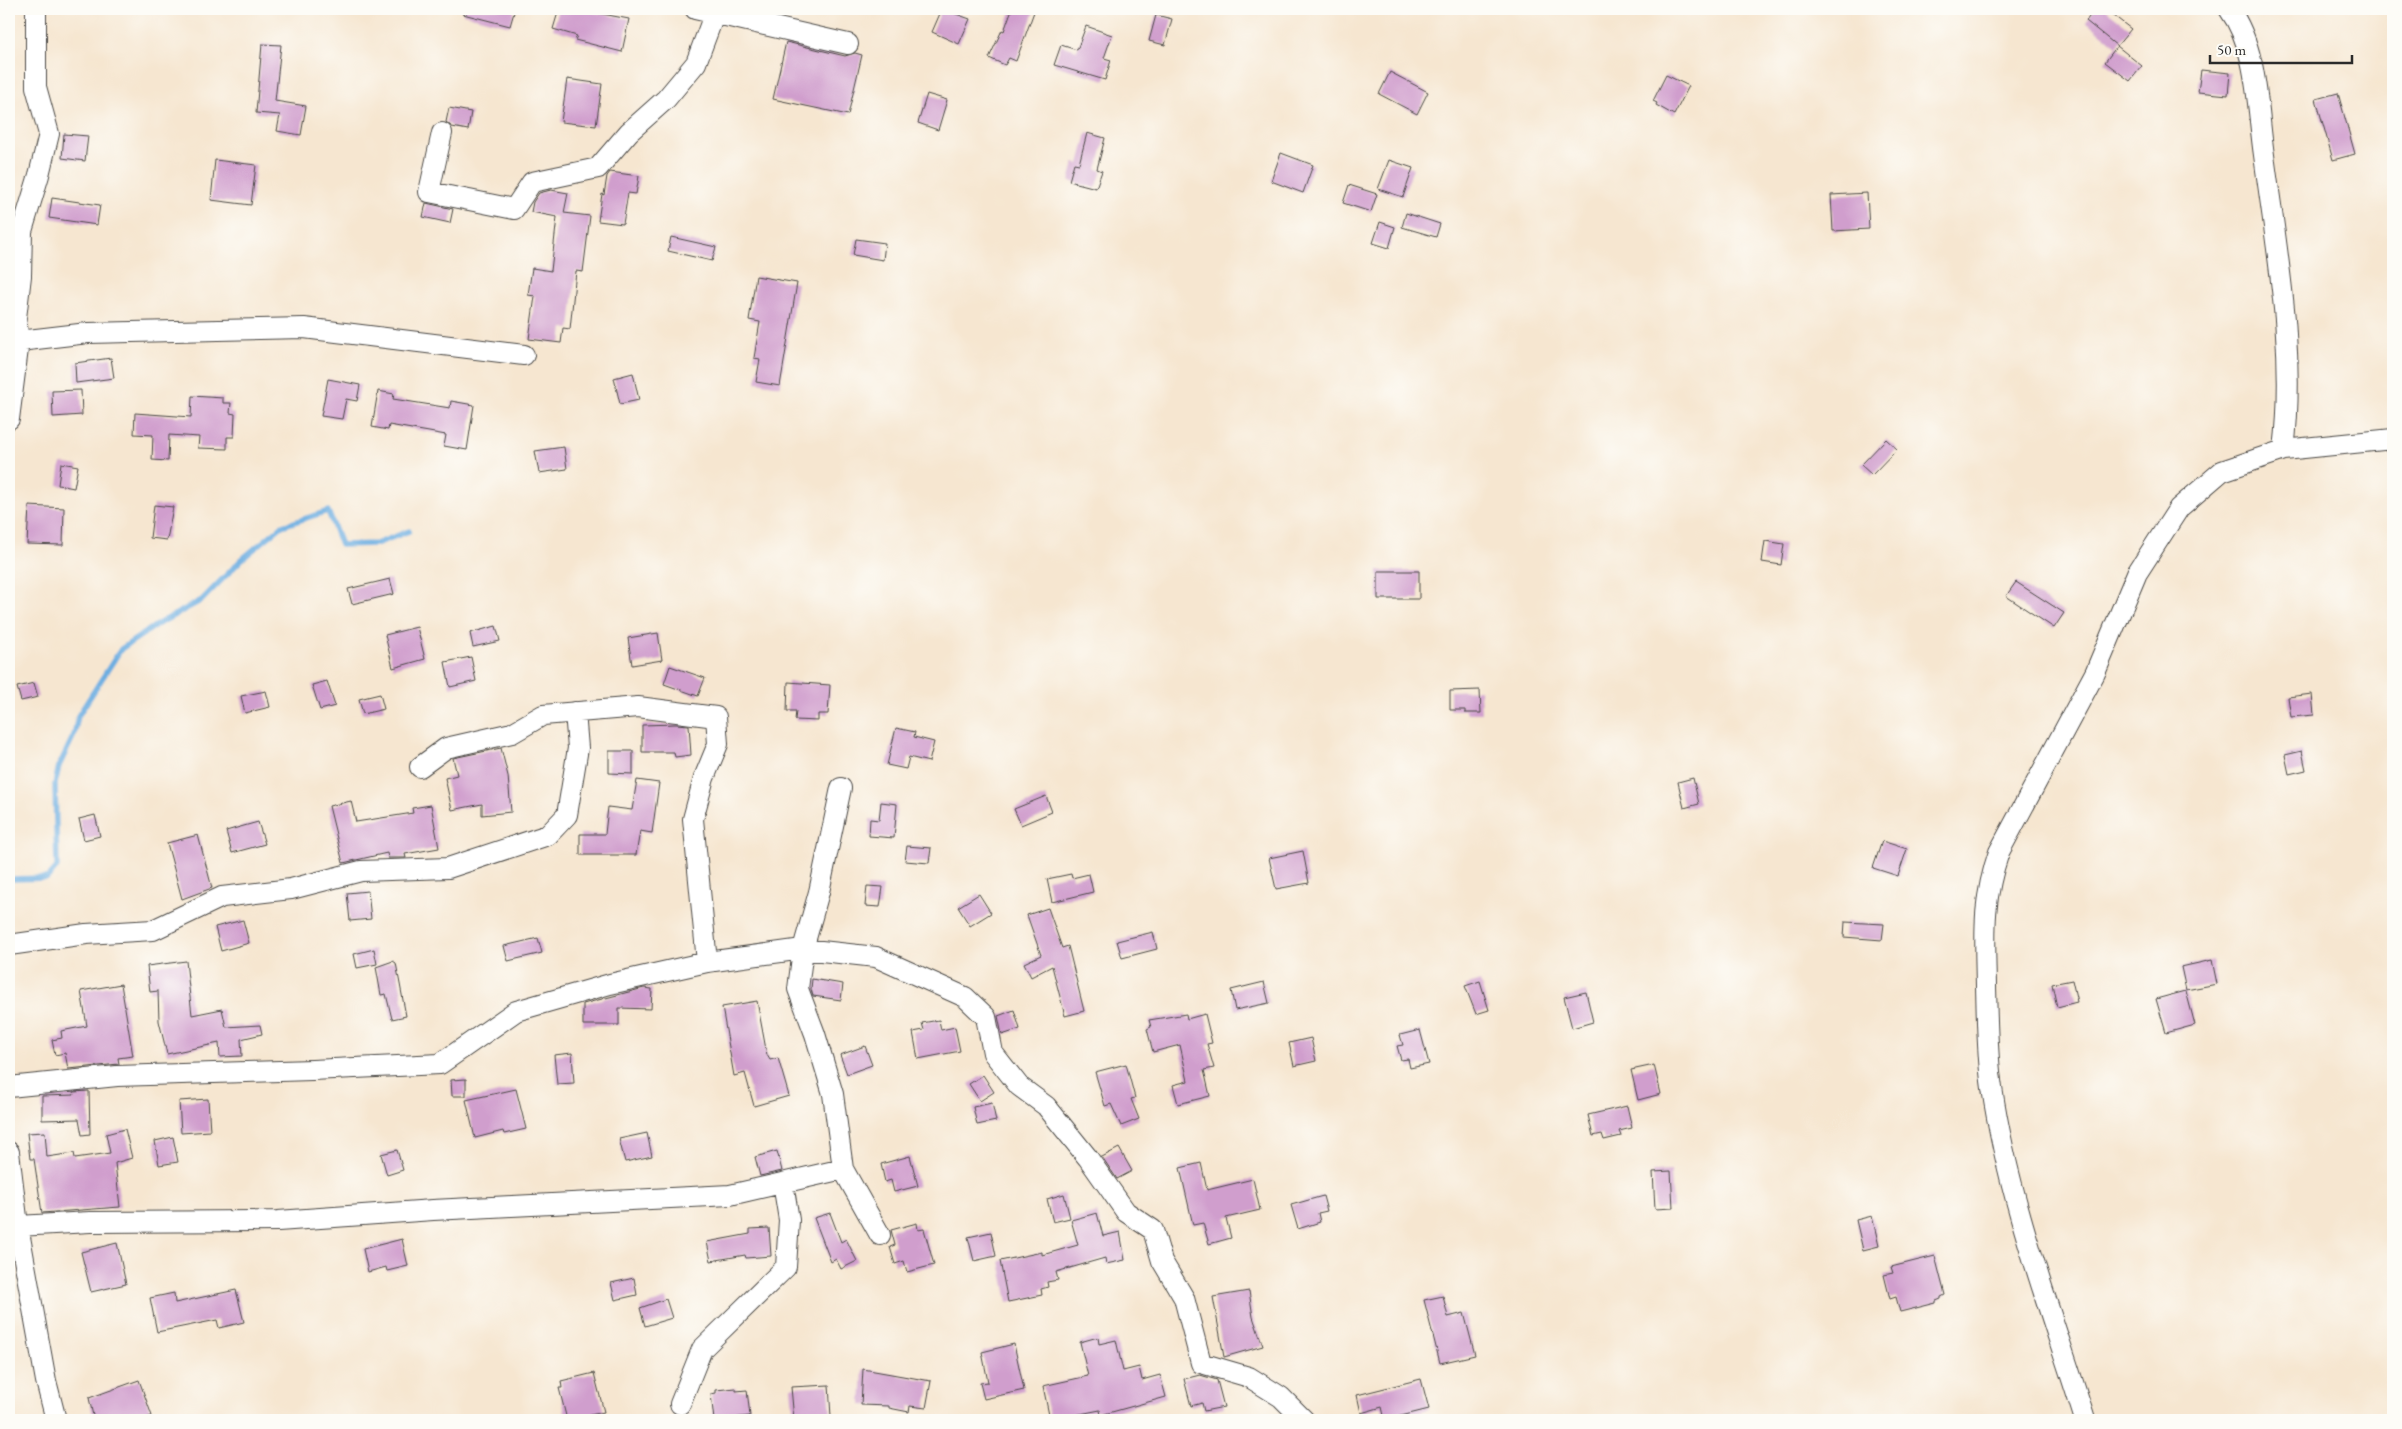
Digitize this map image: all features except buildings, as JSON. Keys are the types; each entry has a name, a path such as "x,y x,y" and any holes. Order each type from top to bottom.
{"street":[{"path":"9,419 19,341 12,317 21,276 22,231 40,175 49,134 36,86 36,9"},
{"path":"695,9 714,15 848,44"},
{"path":"2229,9 2241,25 2254,80 2285,302 2289,409 2284,450"},
{"path":"442,133 429,192 514,209 532,182 598,168 629,132 666,99 696,63 714,15"},
{"path":"19,341 88,333 304,328 524,355"},
{"path":"2085,1420 2015,1196 1998,1122 1992,1086 1988,1040 1984,916 1989,883 1999,852 2095,673 2137,573 2179,508 2222,471 2284,450 2393,440"},
{"path":"420,767 446,748 512,733 543,715 638,707 716,717 718,744 704,778 692,819 707,962"},
{"path":"9,945 86,934 153,930 222,897 291,889 361,871 448,868 548,835 568,815 578,748 575,712"},
{"path":"841,788 819,892 804,950 798,989 815,1034 833,1094 843,1168 880,1235"},
{"path":"9,1087 117,1076 302,1071 440,1064 516,1011 610,984 707,962 804,950 876,957 965,997 986,1017 993,1053 1019,1086 1046,1106 1088,1158 1126,1212 1153,1230 1162,1261 1184,1298 1201,1363 1249,1377 1281,1397 1304,1420"},
{"path":"9,1152 13,1228 56,1420"},
{"path":"13,1228 90,1222 278,1221 433,1210 730,1195 843,1168"},
{"path":"680,1404 702,1349 786,1267 789,1220 783,1183"}],"waterway":[{"path":"9,879 47,878 57,867 55,784 59,766 74,735 78,716 121,649 158,624 202,600 242,559 282,526 328,511 341,545 376,544 409,531"}]}
